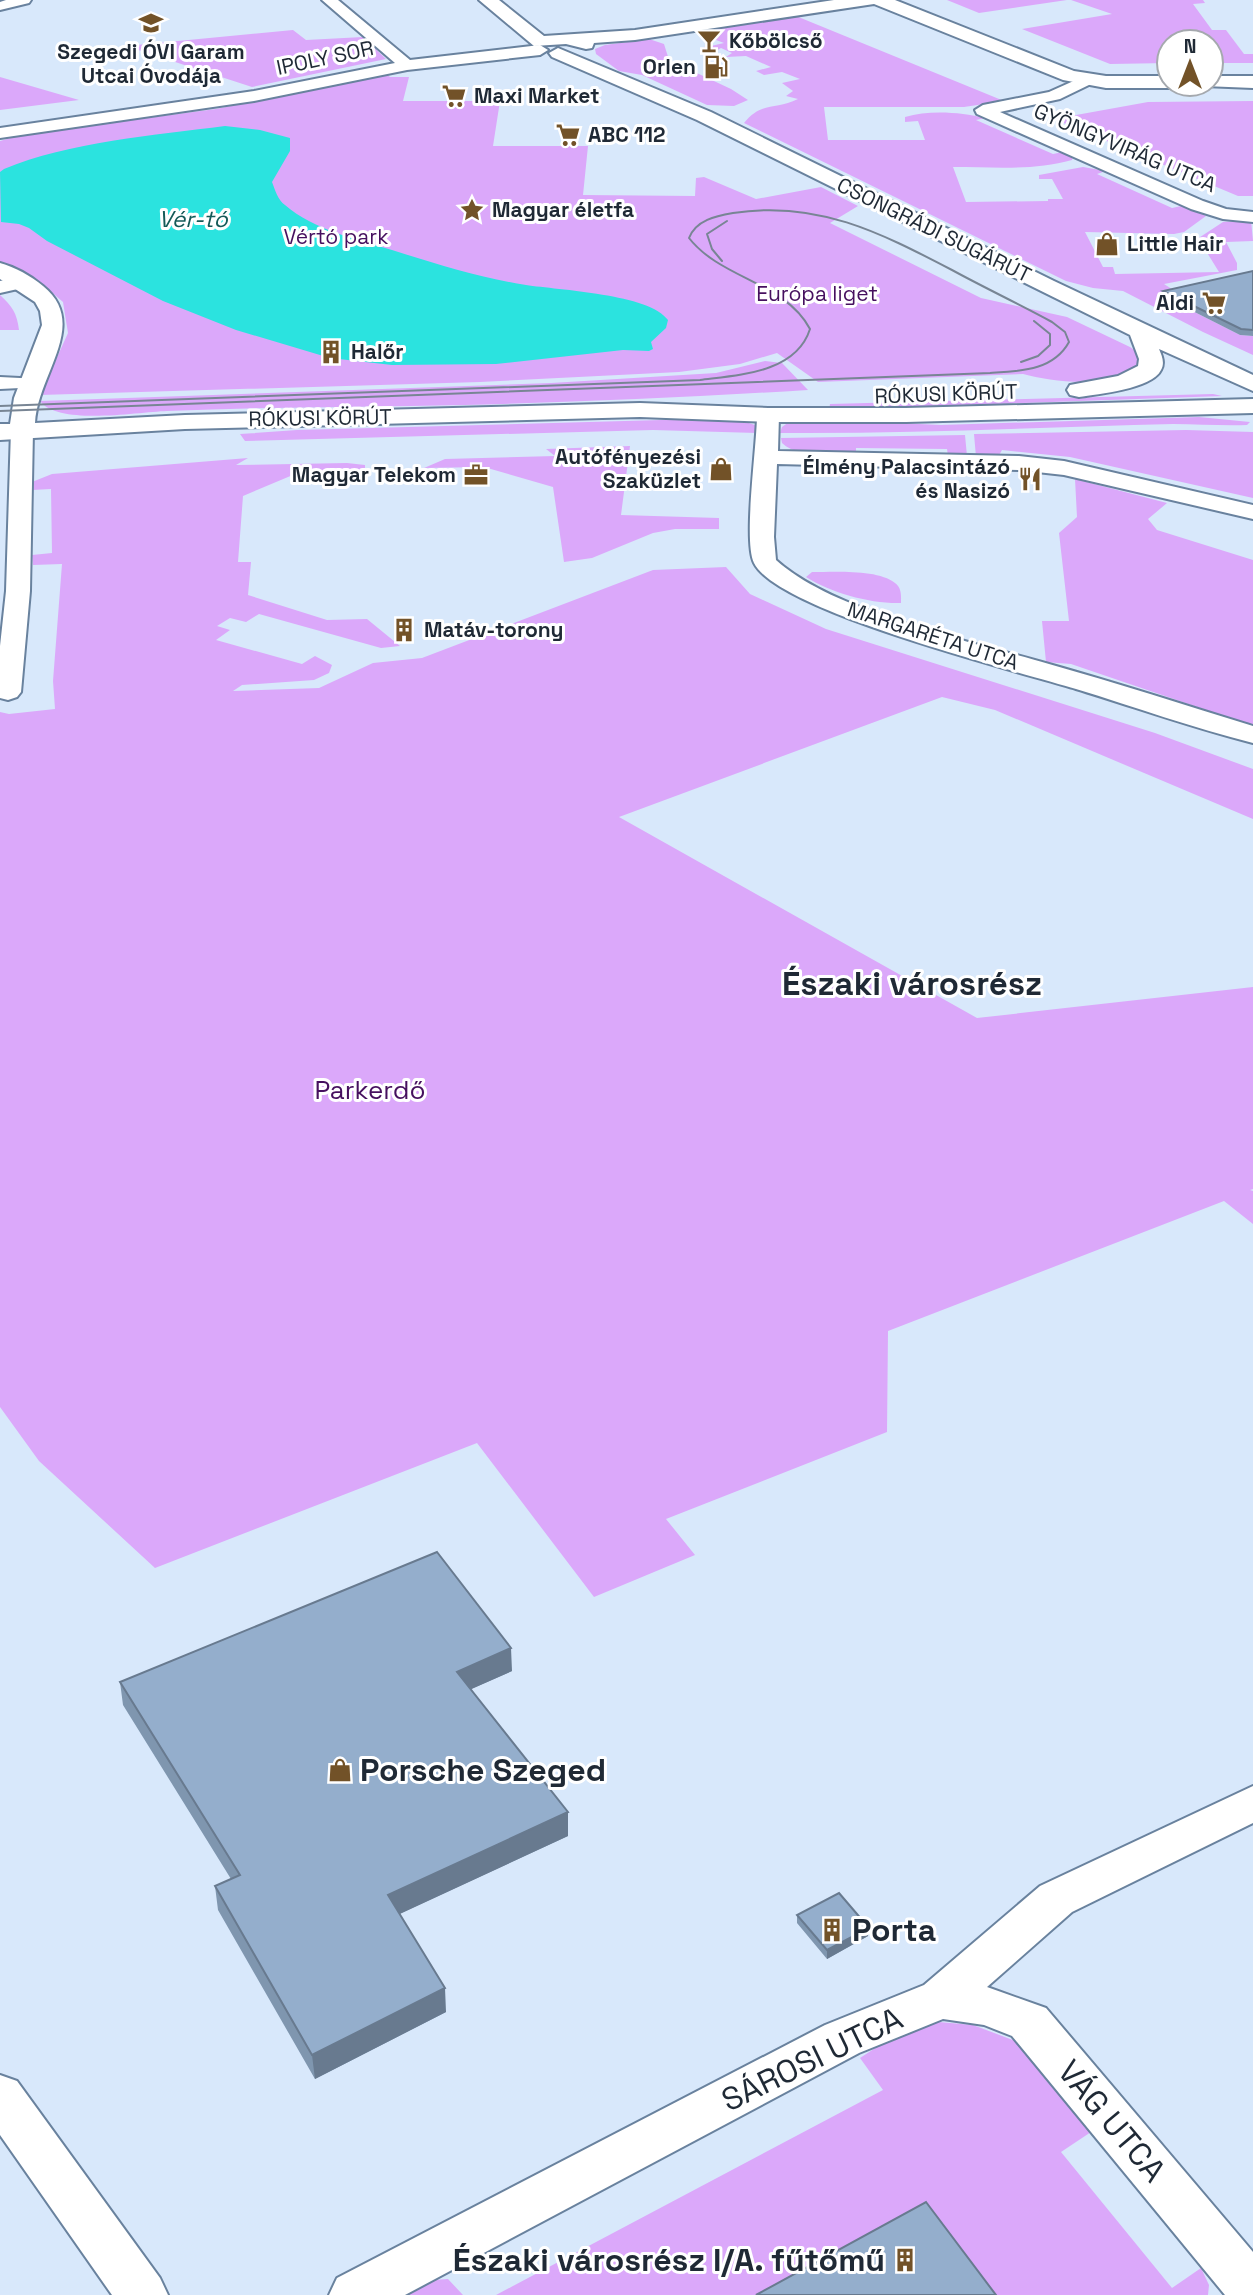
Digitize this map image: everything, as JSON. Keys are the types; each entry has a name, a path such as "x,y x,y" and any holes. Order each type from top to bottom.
{"main road":[{"name":"CSONGRÁDI SUGÁRÚT","path":"488,0 559,46 615,75 1253,385"},
{"name":"IPOLY SOR","path":"559,46 868,0"},
{"path":"880,0 1049,69 1087,80 1155,82"},
{"path":"1225,82 1253,82"},
{"path":"0,271 24,282 50,306 54,321 52,338 11,431"},
{"path":"1079,390 1125,383 1150,369 1151,359 1140,330"},
{"name":"RÓKUSI KÖRÚT","path":"640,410 806,398 1253,385"},
{"path":"738,401 752,404 768,415 773,407 806,398"},
{"name":"RÓKUSI KÖRÚT","path":"11,431 199,421 640,410 768,415 1253,405"},
{"path":"1107,410 1253,419"}],"street":[{"path":"0,6 24,0"},
{"path":"329,0 407,65"},
{"name":"IPOLY SOR","path":"0,133 254,96 407,65 559,46"},
{"name":"GYÖNGYVIRÁG UTCA","path":"1087,80 1054,96 983,110 1197,205 1223,214 1253,217"},
{"path":"0,287 24,282"},
{"path":"0,383 33,383"},
{"name":"MARGARÉTA UTCA","path":"768,415 762,555 769,568 806,592 870,618 1253,735"},
{"path":"8,692 7,631 18,591 10,473 11,431"},
{"path":"768,457 972,460 1059,467 1253,512"},
{"name":"SÁROSI UTCA","path":"355,2295 842,2039 941,1999 1056,1899 1253,1802"},
{"name":"VÁG UTCA","path":"941,1999 986,2006 1029,2022 1253,2290"},
{"path":"0,2096 142,2295"}],"green space":[{"path":"947,0 1067,0 979,13"},
{"path":"1071,0 1203,0 1205,3 1193,4 1211,28 1155,28 1155,63 1110,64 1022,29 1112,14"},
{"path":"796,16 1004,101 964,107 824,107 828,140 925,140 918,121 905,122 905,117 955,113 985,118 976,120 1053,154 1063,152 1073,156 1072,160 1043,166 953,167 966,202 1063,199 1052,179 1039,179 1039,175 1083,167 1106,171 1097,174 1172,208 1186,205 1206,216 1184,232 1174,234 1085,232 1103,267 1113,267 1115,274 1219,272 1206,251 1191,250 1188,245 1223,222 1251,220 1253,241 1226,242 1237,263 1237,270 1164,284 1178,293 1163,296 1240,335 1253,336 1253,355 1123,291 1093,288 1066,281 744,123 763,109 798,99 786,96 793,91 782,83 800,79 782,72 764,75 756,71 771,67 746,56 726,57 732,53 721,48 714,52 702,48 724,43 695,32 696,29"},
{"path":"293,30 306,40 363,37 386,59 252,87 126,46"},
{"path":"1225,30 1244,54 1253,54 1253,63 1225,63"},
{"path":"649,39 664,44 669,60 731,89 748,100 734,106 707,105 642,75 619,71 596,54 595,49 605,45"},
{"name":"Vértó park","path":"384,72 390,77 409,77 403,101 500,101 493,146 588,146 583,195 695,196 696,178 704,177 756,199 821,187 858,206 830,223 981,298 1067,317 1130,347 1140,354 1143,362 1119,377 1086,382 1052,380 1023,374 818,382 777,353 740,364 679,372 480,382 40,395 68,333 63,302 35,278 0,264 0,141 25,134 216,109 358,81 352,77"},
{"path":"0,77 79,100 0,110"},
{"path":"1253,101 1253,196 1238,196 1054,119 1148,102"},
{"path":"0,295 13,310 19,330 0,330"},
{"path":"765,361 782,363 808,390 550,402 167,411 99,416 63,413 49,409 40,401 551,383 716,373"},
{"path":"1213,394 1222,396 829,410 830,404"},
{"path":"1199,417 1250,422 1247,425 1173,424 780,433 782,427 789,422 809,419 941,425"},
{"path":"733,418 755,425 757,433 653,430 245,441 240,434 297,430"},
{"path":"1186,430 1253,432 1253,498 1070,457 1002,450 998,457 976,457 974,434"},
{"path":"965,435 967,456 948,456 947,449 856,448 856,454 807,453 789,448 782,443 781,438"},
{"path":"630,446 621,515 719,518 719,529 675,529 653,533 592,558 564,562 553,487 484,467 424,468 445,459 555,456 546,449"},
{"name":"Parkerdő","path":"248,458 236,465 365,465 365,470 300,472 243,496 238,562 251,562 248,595 327,620 367,619 400,646 381,648 259,614 246,622 230,618 217,626 230,630 216,640 302,664 315,656 332,665 329,673 314,680 242,685 233,691 319,688 373,663 422,658 653,570 726,567 750,594 826,629 1155,733 1253,769 1253,819 995,710 942,697 619,817 977,1018 1253,987 1253,1189 1250,1190 1253,1191 1253,1224 1224,1201 888,1331 887,1432 666,1519 695,1555 594,1597 477,1443 155,1568 39,1461 0,1407 0,712 9,714 55,709 53,681 62,564 33,565 32,555 52,553 51,489 32,490 32,482 52,474"},
{"path":"1075,479 1167,503 1148,519 1157,530 1253,560 1253,726 1071,664 1046,662 1042,621 1069,621 1059,533 1077,517"},
{"path":"812,572 878,575 899,587 901,603 877,602 839,593 806,577"},
{"path":"939,2022 973,2025 1018,2042 1091,2132 1061,2152 1172,2288 1201,2268 1209,2285 1208,2295 496,2295 883,2090 860,2058 906,2028"},
{"path":"448,2279 463,2295 391,2295 405,2282"}],"water":[{"name":"Vér-tó","path":"225,126 260,130 290,138 290,151 272,182 283,203 296,214 322,227 350,238 475,275 643,304 658,311 668,320 666,328 651,342 653,349 649,351 623,350 496,364 392,365 330,358 236,330 163,301 47,241 29,228 1,222 0,172 4,169 84,146"}],"building":[{"name":"Aldi","path":"1253,271 1253,330 1241,329 1163,291"},
{"name":"Porsche Szeged","path":"437,1552 511,1648 457,1672 568,1812 388,1895 445,1988 312,2055 215,1886 240,1875 120,1682"},
{"name":"Porta","path":"839,1893 869,1928 827,1950 797,1915"},
{"path":"926,2202 996,2295 756,2295"}],"tram line":[{"path":"0,406 700,380 764,369 792,355 803,344 810,329 799,313 785,301 718,263 702,252 689,238 696,227 713,217 764,210 820,215 847,222 899,243 1052,322 1065,332 1069,342 1062,352 1045,364 1035,368 1001,372 0,411"},
{"path":"722,261 712,249 707,234 727,221"},
{"path":"1021,362 1038,356 1050,345 1050,334 1034,321"}],"place":[{"name":"Szegedi ÓVI Garam Utcai Óvodája","path":"151,23"},
{"name":"Kőbölcső","path":"709,41"},
{"name":"Orlen","path":"716,67"},
{"name":"Maxi Market","path":"454,96"},
{"name":"ABC 112","path":"568,135"},
{"name":"Magyar életfa","path":"472,210"},
{"name":"Little Hair","path":"1107,244"},
{"name":"Aldi","path":"1214,303"},
{"name":"Halőr","path":"331,352"},
{"name":"Autófényezési Szaküzlet","path":"721,469"},
{"name":"Magyar Telekom","path":"476,475"},
{"name":"Élmény Palacsintázó és Nasizó","path":"1030,479"},
{"name":"Matáv-torony","path":"404,630"},
{"name":"Porsche Szeged","path":"340,1770"},
{"name":"Porta","path":"832,1930"},
{"name":"Északi városrész I/A. fűtőmű","path":"905,2260"}],"district":[{"name":"Északi városrész","path":"912,983"}],"park label":[{"name":"Európa liget","path":"817,294"}]}
